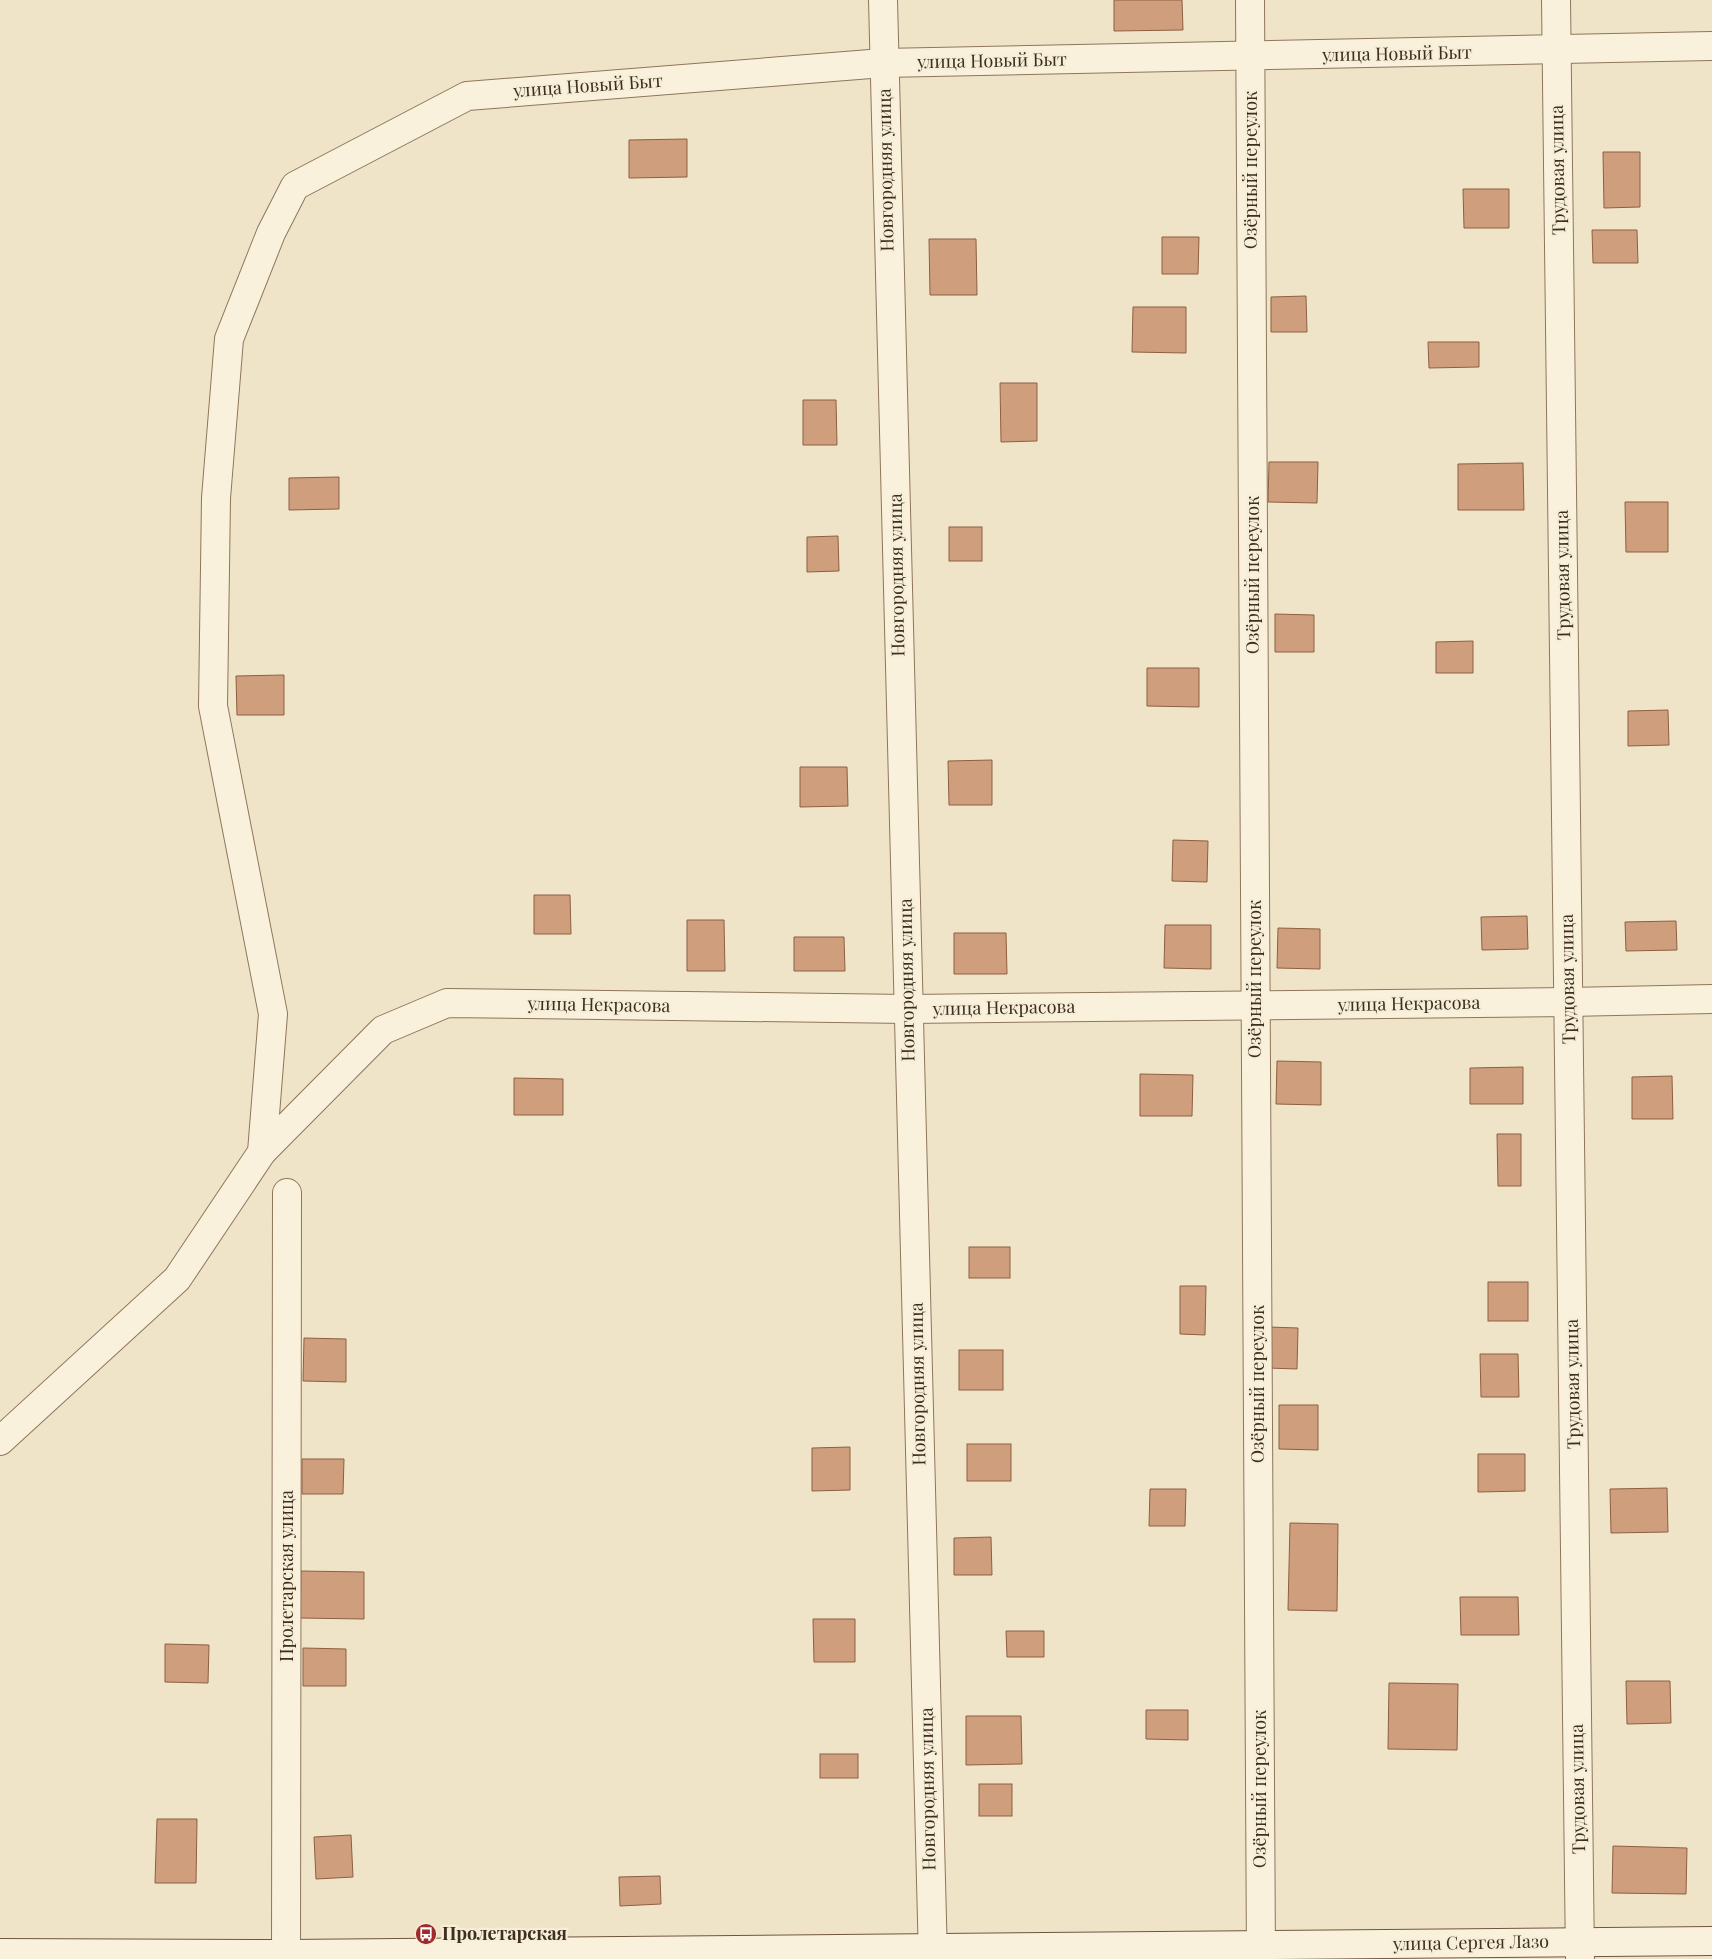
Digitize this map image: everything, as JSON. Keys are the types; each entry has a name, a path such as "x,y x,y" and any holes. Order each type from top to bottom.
{"street":[{"name":"Новгородняя улица","path":"882,0 932,1954"},
{"name":"Озёрный переулок","path":"1250,0 1261,1952"},
{"name":"Трудовая улица","path":"1556,0 1580,1951"},
{"name":"улица Новый Быт","path":"262,1152 272,1014 212,706 216,498 228,339 271,233 296,186 467,96 883,63 1250,57 1712,46"},
{"name":"улица Некрасова","path":"0,1441 177,1279 262,1152 383,1030 446,1003 908,1009 1568,1002 1712,998"},
{"name":"Пролетарская улица","path":"286,1956 287,1193"},
{"name":"улица Сергея Лазо","path":"0,1953 286,1956 1580,1951 1712,1941"}],"building":[{"path":"1114,0 1182,0 1183,30 1114,31"},
{"path":"687,139 687,177 629,178 629,140"},
{"path":"1603,152 1640,152 1640,207 1604,208"},
{"path":"1463,189 1509,189 1509,228 1464,228"},
{"path":"1592,230 1637,230 1638,263 1593,263"},
{"path":"1162,237 1199,237 1198,274 1162,274"},
{"path":"929,239 976,239 977,295 930,295"},
{"path":"1306,296 1307,332 1271,332 1271,297"},
{"path":"1133,307 1186,307 1186,353 1132,352"},
{"path":"1428,342 1479,342 1479,367 1429,368"},
{"path":"1000,383 1037,383 1037,441 1001,442"},
{"path":"803,400 836,400 837,445 803,445"},
{"path":"1269,462 1318,462 1317,503 1268,502"},
{"path":"1523,463 1524,510 1458,510 1458,464"},
{"path":"339,477 339,509 289,510 289,478"},
{"path":"1625,502 1668,502 1668,552 1626,552"},
{"path":"949,527 982,527 982,561 949,561"},
{"path":"838,536 839,571 807,572 807,537"},
{"path":"1275,614 1314,615 1314,652 1275,652"},
{"path":"1473,641 1473,673 1436,673 1436,642"},
{"path":"1147,668 1199,668 1199,707 1147,706"},
{"path":"284,675 284,715 237,715 236,676"},
{"path":"1668,710 1669,745 1628,746 1628,711"},
{"path":"992,760 992,805 949,805 948,761"},
{"path":"800,767 847,767 848,806 800,807"},
{"path":"1173,840 1208,841 1207,882 1172,881"},
{"path":"534,895 570,895 571,934 534,934"},
{"path":"1527,916 1528,949 1482,950 1481,917"},
{"path":"687,920 724,920 725,971 687,971"},
{"path":"1676,921 1677,950 1626,951 1625,922"},
{"path":"1165,925 1211,925 1211,969 1164,968"},
{"path":"1278,928 1320,929 1320,969 1277,968"},
{"path":"954,933 1006,933 1007,974 954,974"},
{"path":"794,937 844,937 845,971 794,971"},
{"path":"1277,1061 1321,1062 1321,1105 1276,1104"},
{"path":"1523,1067 1523,1104 1470,1104 1470,1068"},
{"path":"1140,1074 1193,1075 1192,1116 1140,1116"},
{"path":"1672,1076 1673,1119 1632,1119 1632,1077"},
{"path":"514,1078 563,1079 563,1115 514,1115"},
{"path":"1497,1134 1521,1134 1521,1186 1498,1186"},
{"path":"969,1247 1010,1247 1010,1278 969,1278"},
{"path":"1488,1282 1528,1282 1528,1321 1488,1321"},
{"path":"1180,1286 1206,1286 1205,1335 1180,1334"},
{"path":"1268,1327 1298,1328 1297,1369 1268,1368"},
{"path":"304,1338 346,1339 346,1382 303,1381"},
{"path":"959,1350 1003,1350 1003,1390 959,1390"},
{"path":"1480,1354 1518,1354 1519,1397 1481,1397"},
{"path":"1279,1405 1318,1405 1318,1450 1279,1449"},
{"path":"967,1444 1011,1444 1011,1481 967,1481"},
{"path":"850,1447 850,1490 812,1491 812,1448"},
{"path":"1478,1454 1525,1454 1525,1491 1478,1492"},
{"path":"302,1459 344,1459 343,1494 302,1494"},
{"path":"1667,1488 1668,1532 1611,1533 1610,1489"},
{"path":"1150,1489 1186,1489 1185,1526 1149,1526"},
{"path":"1290,1523 1338,1524 1337,1611 1288,1610"},
{"path":"991,1537 992,1575 954,1575 954,1538"},
{"path":"301,1571 364,1572 364,1619 300,1618"},
{"path":"1460,1597 1518,1597 1519,1635 1461,1635"},
{"path":"813,1619 855,1619 855,1662 814,1662"},
{"path":"1006,1631 1044,1631 1044,1657 1007,1657"},
{"path":"165,1644 209,1645 208,1683 165,1682"},
{"path":"303,1648 346,1649 346,1686 303,1686"},
{"path":"1626,1681 1670,1681 1671,1723 1627,1724"},
{"path":"1389,1683 1458,1684 1457,1750 1388,1749"},
{"path":"1146,1710 1188,1710 1188,1740 1146,1739"},
{"path":"966,1716 1021,1716 1022,1764 966,1765"},
{"path":"820,1754 858,1754 858,1778 820,1778"},
{"path":"979,1784 1012,1784 1012,1816 979,1816"},
{"path":"157,1819 197,1819 196,1883 155,1883"},
{"path":"351,1835 353,1877 316,1879 314,1837"},
{"path":"1613,1846 1687,1848 1686,1894 1612,1893"},
{"path":"660,1876 661,1904 620,1906 619,1877"}],"place":[{"name":"Пролетарская","path":"426,1934"}]}
